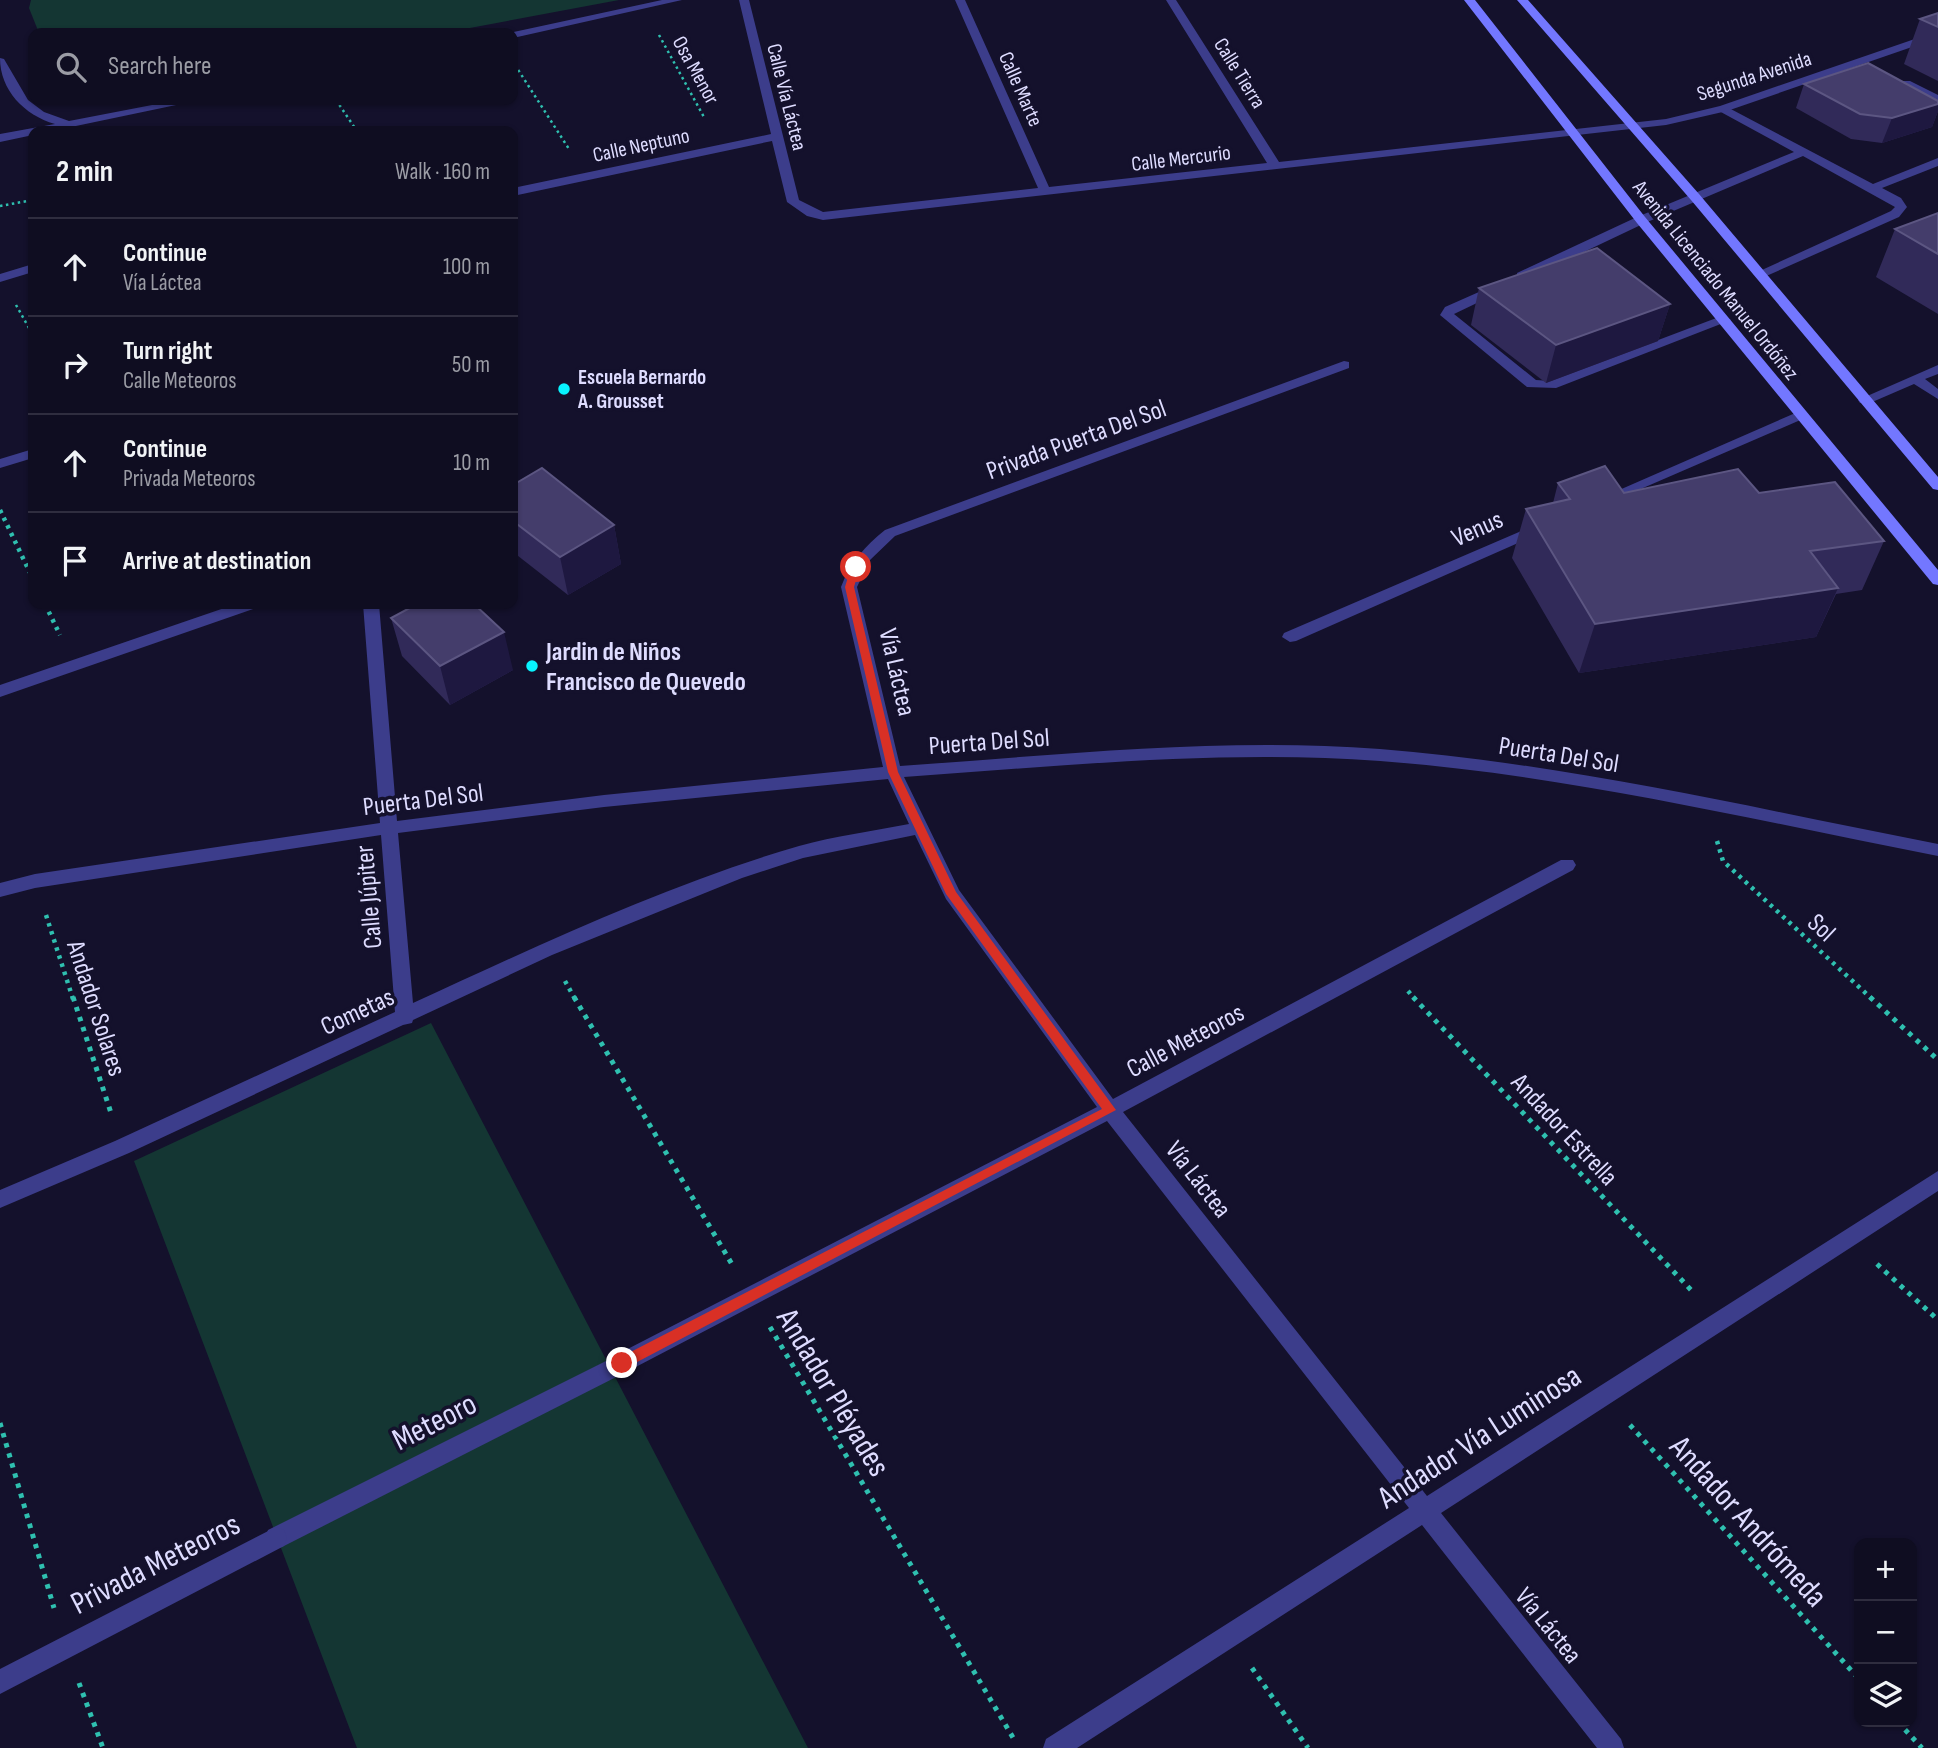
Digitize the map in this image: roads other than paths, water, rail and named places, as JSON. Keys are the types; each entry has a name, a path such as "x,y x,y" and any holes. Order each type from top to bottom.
{"main road":[{"name":"Avenida Licenciado Manuel Ordóñez","path":"1469,0 1641,220 1938,580"},
{"name":"Avenida Licenciado Manuel Ordóñez","path":"1522,0 1695,197 1938,486"}],"street":[{"path":"518,34 677,0"},
{"name":"Calle Vía Láctea","path":"744,0 793,202"},
{"name":"Calle Marte","path":"960,0 1046,193"},
{"name":"Calle Tierra","path":"1171,0 1276,167"},
{"name":"Segunda Avenida","path":"1576,134 1634,127 1723,109 1938,34"},
{"path":"0,61 27,109 67,126"},
{"path":"1906,83 1938,100"},
{"path":"81,126 172,105"},
{"path":"1723,109 1872,188 1901,207 1895,214 1759,274"},
{"path":"0,138 28,132"},
{"name":"Calle Mercurio","path":"793,202 811,213 841,216 1576,134"},
{"name":"Calle Neptuno","path":"518,191 777,136"},
{"path":"1724,320 1551,385 1540,386 1532,384 1447,315 1450,310 1641,220 1803,152"},
{"path":"1872,188 1938,162"},
{"path":"0,278 28,270"},
{"name":"Privada Puerta Del Sol","path":"849,587 856,567 872,547 890,533 1344,365"},
{"path":"1865,400 1938,369"},
{"path":"1916,379 1938,395"},
{"path":"1583,509 1800,415"},
{"path":"0,464 28,455"},
{"name":"Venus","path":"1290,637 1557,520"},
{"name":"Vía Láctea","path":"849,587 893,772 951,894 1110,1110 1424,1513 1612,1748"},
{"path":"0,691 237,609"},
{"name":"Calle Júpiter","path":"371,609 405,1018"},
{"name":"Puerta Del Sol","path":"0,890 35,881 388,828 893,772 1215,750 1379,755 1530,771 1938,850"},
{"name":"Cometas","path":"0,1199 122,1147 405,1018 546,950 736,873 802,852 920,828"},
{"name":"Calle Meteoros","path":"622,1363 1110,1110 1567,865"},
{"name":"Andador Vía Luminosa","path":"1055,1748 1424,1513 1847,1236 1938,1180"},
{"name":"Meteoro","path":"276,1538 622,1363"},
{"name":"Privada Meteoros","path":"0,1682 276,1538"}],"place":[{"name":"Escuela Bernardo A. Grousset","path":"564,389"},
{"name":"Jardin de Niños Francisco de Quevedo","path":"532,666"}]}
